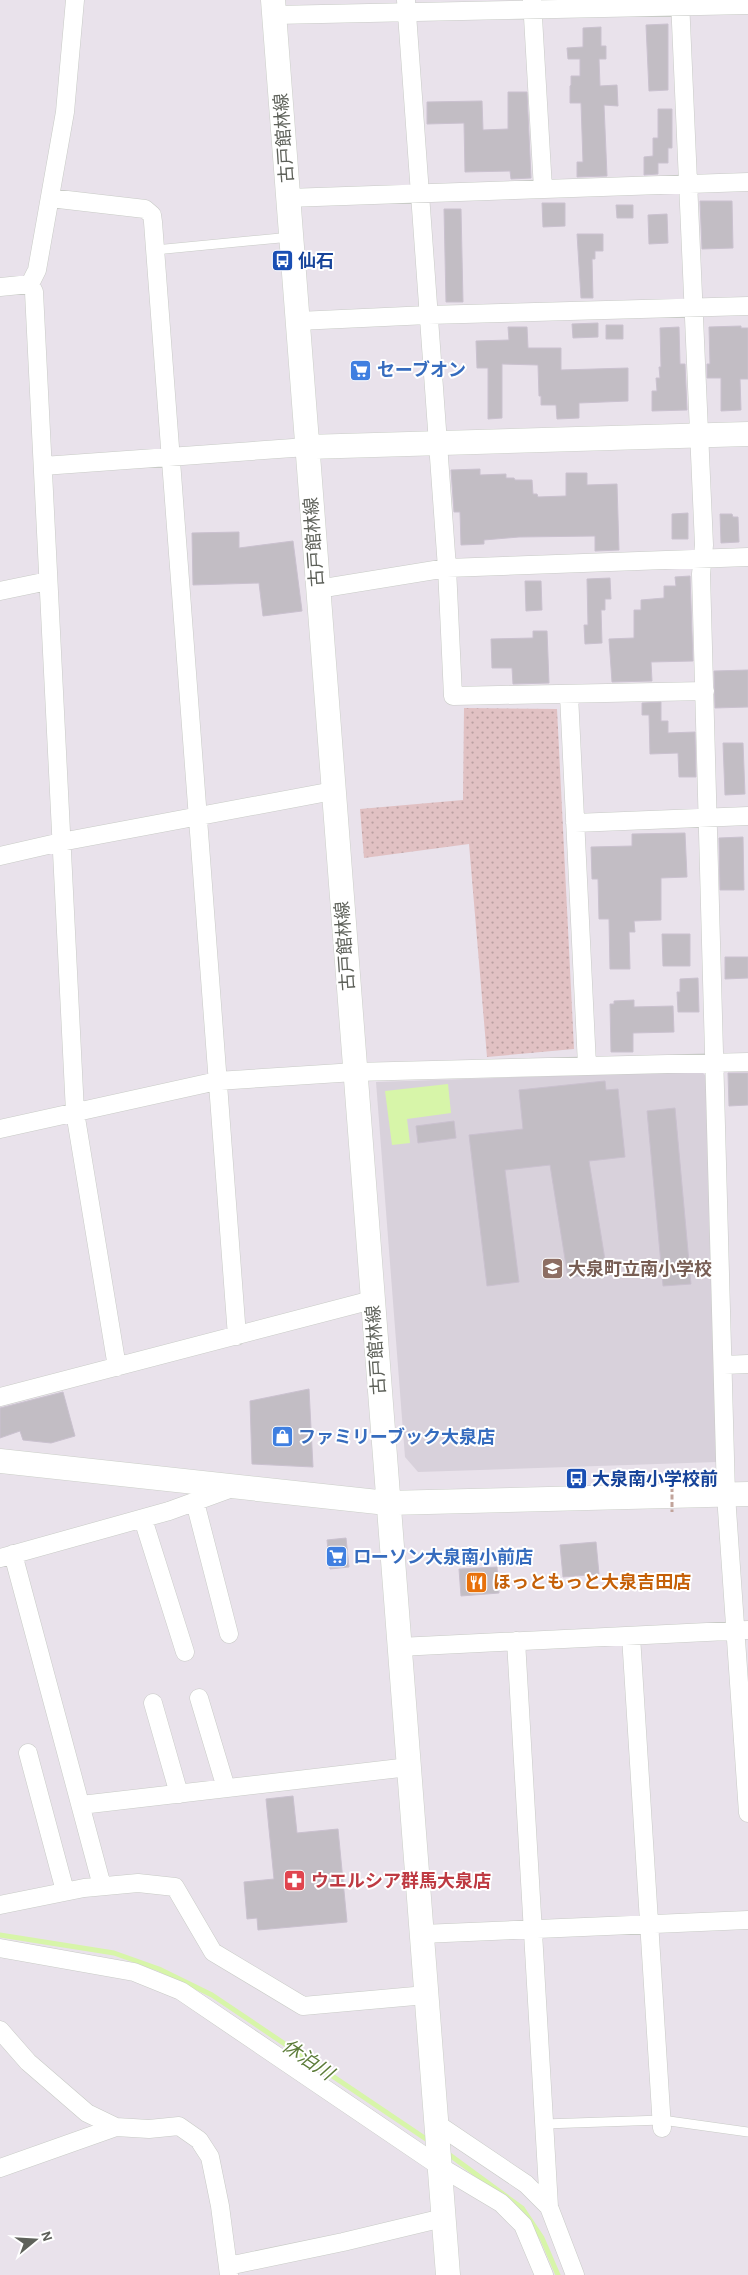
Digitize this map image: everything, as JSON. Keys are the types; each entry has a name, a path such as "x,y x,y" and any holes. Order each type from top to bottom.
{"main road":[{"name":"古戸館林線","path":"274,7 387,1503 448,2275"},
{"path":"307,447 748,434"},
{"path":"0,1461 387,1503 737,1494"}],"street":[{"path":"30,284 37,270 65,112 75,0"},
{"path":"680,3 704,546 701,574 724,1365 737,1494 748,1814"},
{"path":"274,7 680,3 748,5"},
{"path":"532,5 543,189"},
{"path":"407,6 447,568 453,696 705,691"},
{"path":"288,198 748,182"},
{"path":"50,198 145,209 152,215 237,1336"},
{"path":"0,287 30,284"},
{"path":"30,284 34,292 75,1112 117,1367"},
{"path":"298,321 428,315 748,306"},
{"path":"43,466 307,447"},
{"path":"318,589 447,568 748,557"},
{"path":"0,591 48,581"},
{"path":"569,695 587,1065"},
{"path":"0,856 61,842 333,791"},
{"path":"575,823 748,816"},
{"path":"0,1129 217,1081 355,1072 748,1062"},
{"path":"0,1397 372,1300"},
{"path":"724,1365 748,1364"},
{"path":"102,1886 7,1556 143,1519 237,1486"},
{"path":"195,1502 229,1634"},
{"path":"143,1519 185,1652"},
{"path":"399,1647 741,1630"},
{"path":"631,1636 662,2124"},
{"path":"516,1641 549,2207 575,2275"},
{"path":"199,1698 226,1788"},
{"path":"153,1703 179,1794"},
{"path":"28,1753 65,1891"},
{"path":"80,1805 408,1767"},
{"path":"0,1905 65,1891 102,1886 138,1883 175,1887 213,1952 303,2006 426,1995"},
{"path":"422,1934 748,1920"},
{"path":"0,1948 134,1972 181,1991 438,2145 526,2184 549,2207"},
{"path":"0,2030 28,2062 87,2113 116,2127"},
{"path":"0,2168 116,2127 150,2128 179,2126 199,2140 210,2157 228,2270 443,2218"},
{"path":"438,2145 523,2225 544,2275"}],"lane":[{"path":"155,250 291,237"},
{"path":"544,2124 662,2124 748,2132"}],"path":[{"path":"672,1472 672,1512"}],"shaded area":[{"path":"464,708 557,709 574,1049 487,1057 469,844 364,858 360,809 463,800"},
{"name":"大泉町立南小学校","path":"701,1071 708,1078 717,1462 418,1472 405,1457 376,1082"},
{"path":"448,1084 451,1113 407,1119 410,1143 392,1145 385,1091"}],"building":[{"path":"668,24 668,90 649,91 646,25"},
{"path":"601,27 601,46 606,46 606,59 599,59 600,86 617,85 618,106 604,105 607,176 577,177 577,162 583,162 581,103 570,103 570,86 571,76 580,76 580,59 568,59 567,48 583,47 583,28"},
{"path":"508,92 527,92 531,178 511,179 510,171 465,172 464,123 427,124 427,102 482,101 483,130 508,129"},
{"path":"658,109 672,109 672,148 668,148 668,163 658,163 658,174 644,175 644,157 653,156 653,138 658,138"},
{"path":"700,201 732,201 733,248 702,249"},
{"path":"542,203 565,203 565,226 543,227"},
{"path":"616,205 633,205 633,218 617,218"},
{"path":"444,209 461,209 463,302 446,302"},
{"path":"667,214 668,243 649,244 648,215"},
{"path":"577,234 603,234 603,251 595,251 595,259 592,259 593,298 581,298"},
{"path":"598,323 598,337 573,338 572,324"},
{"path":"606,325 623,325 623,339 606,339"},
{"path":"741,326 741,328 748,328 748,379 740,379 741,410 721,411 721,378 707,378 707,364 710,364 709,327"},
{"path":"508,327 527,327 528,348 561,348 561,370 628,368 628,401 579,403 579,418 557,419 556,405 541,405 538,365 502,364 502,418 488,419 488,368 477,368 476,341 509,340"},
{"path":"679,327 680,364 685,364 687,410 652,411 652,391 657,391 656,378 660,378 660,328"},
{"path":"480,469 480,475 506,474 506,478 532,480 533,494 537,494 538,497 566,496 566,473 587,473 587,485 617,484 619,550 595,551 595,536 519,537 484,540 484,544 461,545 460,512 454,512 451,470"},
{"path":"688,513 688,539 672,539 672,514"},
{"path":"720,514 732,514 733,517 738,517 739,542 721,543"},
{"path":"239,532 239,548 293,541 302,611 263,616 259,583 193,585 192,533"},
{"path":"690,576 693,661 651,662 652,681 612,682 609,639 634,638 634,610 641,610 641,600 664,598 664,586 676,586 675,577"},
{"path":"610,578 611,599 605,599 605,610 601,610 602,643 585,644 584,625 588,625 587,579"},
{"path":"525,581 541,581 542,610 526,611"},
{"path":"533,631 547,631 549,683 513,684 512,668 492,668 491,639 533,638"},
{"path":"748,670 748,707 715,708 714,671"},
{"path":"661,702 661,721 668,721 668,733 695,732 696,777 679,777 678,753 650,754 649,715 642,715 642,703"},
{"path":"723,743 743,743 745,794 725,795"},
{"path":"685,833 687,877 661,878 661,920 634,921 635,932 629,932 630,969 610,969 609,919 599,919 598,879 592,879 591,847 632,846 632,834"},
{"path":"743,837 744,890 720,890 719,838"},
{"path":"662,934 690,934 690,966 663,966"},
{"path":"725,957 748,957 748,978 725,979"},
{"path":"698,978 699,1012 678,1012 677,992 680,992 680,979"},
{"path":"634,1000 634,1007 673,1006 674,1032 633,1033 633,1052 611,1052 610,1004 614,1004 614,1001"},
{"path":"728,1073 748,1073 748,1105 729,1106"},
{"path":"605,1081 606,1090 618,1089 625,1157 589,1161 607,1272 568,1278 550,1165 505,1170 519,1282 487,1286 469,1135 523,1129 519,1090"},
{"path":"675,1108 691,1284 663,1286 647,1111"},
{"path":"454,1121 456,1138 418,1143 416,1126"},
{"path":"309,1389 313,1467 252,1464 250,1401"},
{"path":"63,1392 75,1436 51,1443 23,1440 20,1431 0,1438 0,1408"},
{"path":"346,1538 349,1567 330,1569 327,1540"},
{"path":"596,1542 599,1574 563,1577 560,1545"},
{"path":"497,1567 499,1593 461,1596 459,1569"},
{"path":"293,1796 297,1833 338,1829 347,1922 258,1930 257,1918 247,1919 244,1882 274,1879 266,1799"}],"waterway":[{"name":"休泊川","path":"0,1935 114,1953 159,1969 212,1995 429,2141"},
{"name":"休泊川","path":"447,2153 522,2208 542,2238 558,2275"}],"place":[{"name":"仙石","path":"282,261"},
{"name":"セーブオン","path":"361,370"},
{"name":"大泉町立南小学校","path":"552,1269"},
{"name":"ファミリーブック大泉店","path":"282,1437"},
{"name":"大泉南小学校前","path":"576,1479"},
{"name":"ローソン大泉南小前店","path":"337,1557"},
{"name":"ほっともっと大泉吉田店","path":"477,1582"},
{"name":"ウエルシア群馬大泉店","path":"295,1881"}]}
